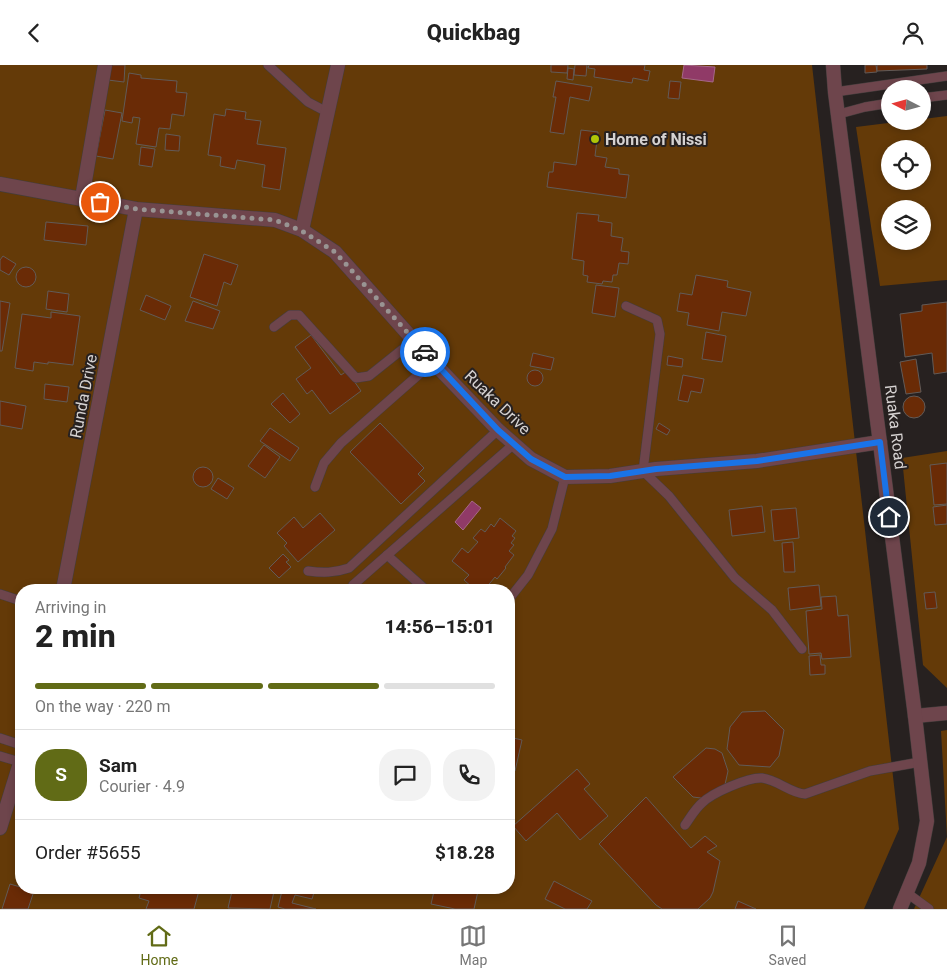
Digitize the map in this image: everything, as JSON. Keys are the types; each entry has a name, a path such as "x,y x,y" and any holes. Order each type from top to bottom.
{"street":[{"path":"82,198 104,65"},
{"path":"302,231 338,65"},
{"name":"Ruaka Road","path":"833,65 927,821 919,863 900,909"},
{"name":"Ruaka Drive","path":"0,184 136,209 275,220 302,231 335,252 433,362 498,430 531,459 565,477 610,476 644,471 757,461 880,442"},
{"name":"Runda Drive","path":"65,584 136,209"},
{"path":"915,716 947,713"},
{"path":"0,828 15,780"}],"lane":[{"path":"268,65 308,102 327,112"},
{"path":"835,92 947,76"},
{"path":"931,98 947,95"},
{"path":"838,114 881,104"},
{"path":"626,306 657,320 660,334 644,471 669,496 735,578 772,610 802,649"},
{"path":"274,327 290,315 299,315 356,378 369,376 414,340"},
{"path":"316,487 324,463 341,443 433,362"},
{"path":"308,571 322,573 337,572 349,568 498,430"},
{"path":"354,584 515,443"},
{"path":"515,591 528,575 552,529 565,477"},
{"path":"388,555 419,584"},
{"path":"0,594 15,599"},
{"path":"0,738 15,743"},
{"path":"0,756 15,760"},
{"path":"685,825 702,803 736,784 761,778 779,783 797,793 805,794 870,771 920,762"},
{"path":"908,893 929,909"}],"shaded area":[{"path":"0,65 812,65 899,829 864,909 0,909"},
{"path":"684,65 715,67 713,82 682,78"},
{"path":"947,116 947,280 880,286 856,127 881,124 881,130 931,130 931,118"},
{"path":"947,451 947,688 923,665 902,458"},
{"path":"472,501 481,508 463,530 455,522"},
{"path":"947,730 947,837 941,731"},
{"path":"947,837 947,909 914,909"}],"building":[{"path":"110,65 125,65 124,82 108,80"},
{"path":"551,65 568,65 567,73 551,72"},
{"path":"575,65 587,65 586,76 574,75"},
{"path":"589,65 645,65 644,70 650,71 648,81 633,78 632,83 594,77 595,69 588,68"},
{"path":"865,65 876,65 877,72 865,73"},
{"path":"877,65 927,65 927,69 877,71"},
{"path":"568,68 574,69 573,80 567,79"},
{"path":"129,73 141,75 141,78 177,81 176,92 187,93 184,116 172,114 170,129 159,128 156,147 136,144 140,118 133,117 132,123 122,121"},
{"path":"556,81 592,87 589,101 570,97 564,134 550,132 556,97 553,97"},
{"path":"670,81 681,82 679,99 668,98"},
{"path":"226,109 246,112 245,119 261,121 257,144 286,148 280,190 262,187 265,165 237,160 235,169 220,166 221,157 208,155 214,114 225,116"},
{"path":"105,110 122,113 113,159 96,156"},
{"path":"581,130 598,132 595,156 607,158 605,167 619,169 619,174 629,175 626,198 547,187 549,172 553,172 554,162 576,165"},
{"path":"166,134 180,136 179,151 165,150"},
{"path":"141,147 155,149 152,167 139,165"},
{"path":"577,213 599,215 598,221 612,223 611,236 623,238 621,251 629,252 628,264 619,263 617,275 613,275 612,282 603,281 602,284 587,282 588,276 583,275 584,261 572,259"},
{"path":"46,222 88,226 86,245 44,240"},
{"path":"204,254 238,265 231,285 224,282 217,306 190,297"},
{"path":"3,256 16,264 9,275 0,270 0,260"},
{"path":"26,267 33,270 36,277 33,284 26,287 19,284 16,277 19,270"},
{"path":"696,275 728,281 727,287 751,292 746,316 722,312 719,331 687,325 689,313 677,311 680,293 692,295"},
{"path":"596,285 619,288 615,317 592,313"},
{"path":"48,291 69,294 67,312 46,309"},
{"path":"146,295 171,306 165,320 140,310"},
{"path":"0,301 10,303 2,351 0,351"},
{"path":"193,301 220,311 213,329 185,321"},
{"path":"947,302 947,372 934,374 932,353 905,357 900,314 922,311 922,305"},
{"path":"51,312 80,316 73,365 34,362 33,371 15,368 22,314 51,318"},
{"path":"706,332 726,336 722,362 702,359"},
{"path":"311,335 341,375 347,371 361,391 330,414 312,390 307,394 296,379 311,368 295,347"},
{"path":"533,353 554,358 551,370 530,366"},
{"path":"668,356 683,359 682,367 667,365"},
{"path":"916,359 921,392 906,394 900,362"},
{"path":"532,370 538,370 543,375 541,384 532,386 527,381 527,375"},
{"path":"683,375 704,379 701,393 691,391 688,402 678,400"},
{"path":"45,384 69,387 67,402 44,399"},
{"path":"283,393 300,414 290,423 271,404"},
{"path":"914,396 922,399 925,407 922,415 914,418 906,415 903,407 906,399"},
{"path":"0,401 26,406 22,429 0,425"},
{"path":"380,423 424,468 418,474 425,481 401,504 350,452"},
{"path":"659,423 670,430 667,435 656,429"},
{"path":"270,428 299,448 290,461 260,441"},
{"path":"264,445 280,457 265,478 248,466"},
{"path":"947,463 947,504 934,505 930,465"},
{"path":"203,467 210,470 213,477 210,484 203,487 196,484 193,477 196,470"},
{"path":"218,478 234,488 227,499 211,489"},
{"path":"947,505 947,524 935,525 933,507"},
{"path":"762,506 765,532 732,536 729,510"},
{"path":"796,508 799,538 774,541 771,510"},
{"path":"320,513 335,530 298,562 284,546 287,543 277,533 294,517 303,528"},
{"path":"500,518 516,531 512,536 515,538 511,543 514,545 509,551 514,555 497,579 495,577 489,584 468,584 464,580 469,575 452,561 462,548 468,553 478,542 473,538 481,529 485,532 491,524 494,527"},
{"path":"793,542 795,572 784,572 782,543"},
{"path":"283,554 289,560 286,562 291,567 279,578 269,568"},
{"path":"819,585 821,606 790,610 788,588"},
{"path":"935,592 937,608 926,609 924,593"},
{"path":"836,596 838,616 848,615 851,657 822,659 821,653 809,654 806,611 822,609 821,597"},
{"path":"820,655 821,665 825,665 825,674 810,675 809,656"},
{"path":"765,711 784,730 779,756 770,767 739,765 727,749 730,727 742,712"},
{"path":"515,738 522,740 515,771"},
{"path":"706,748 715,749 722,753 728,771 724,789 709,799 693,797 673,777"},
{"path":"577,769 590,784 584,789 608,816 580,840 557,813 526,841 515,828 515,824"},
{"path":"646,797 691,848 705,836 717,846 707,852 720,861 713,892 710,898 698,909 662,909 656,905 599,844"},
{"path":"554,881 592,901 587,909 565,909 545,899"},
{"path":"10,884 15,885 15,894 33,894 28,909 2,909"},
{"path":"140,894 198,894 194,909 146,909 149,901 139,898"},
{"path":"231,894 273,894 270,909 228,908"},
{"path":"281,894 314,894 312,899 295,895 292,903 316,909 285,909 278,907"},
{"path":"433,894 477,894 474,909 455,909 431,904"},
{"path":"738,901 756,909 735,909"}],"way so far":[{"path":"100,202 136,209 275,220 302,231 335,252 425,352"}],"place":[{"name":"Home of Nissi","path":"595,139"}],"route":[{"path":"425,352 498,430 531,459 565,477 610,476 656,469 757,461 880,442 889,517"}]}
